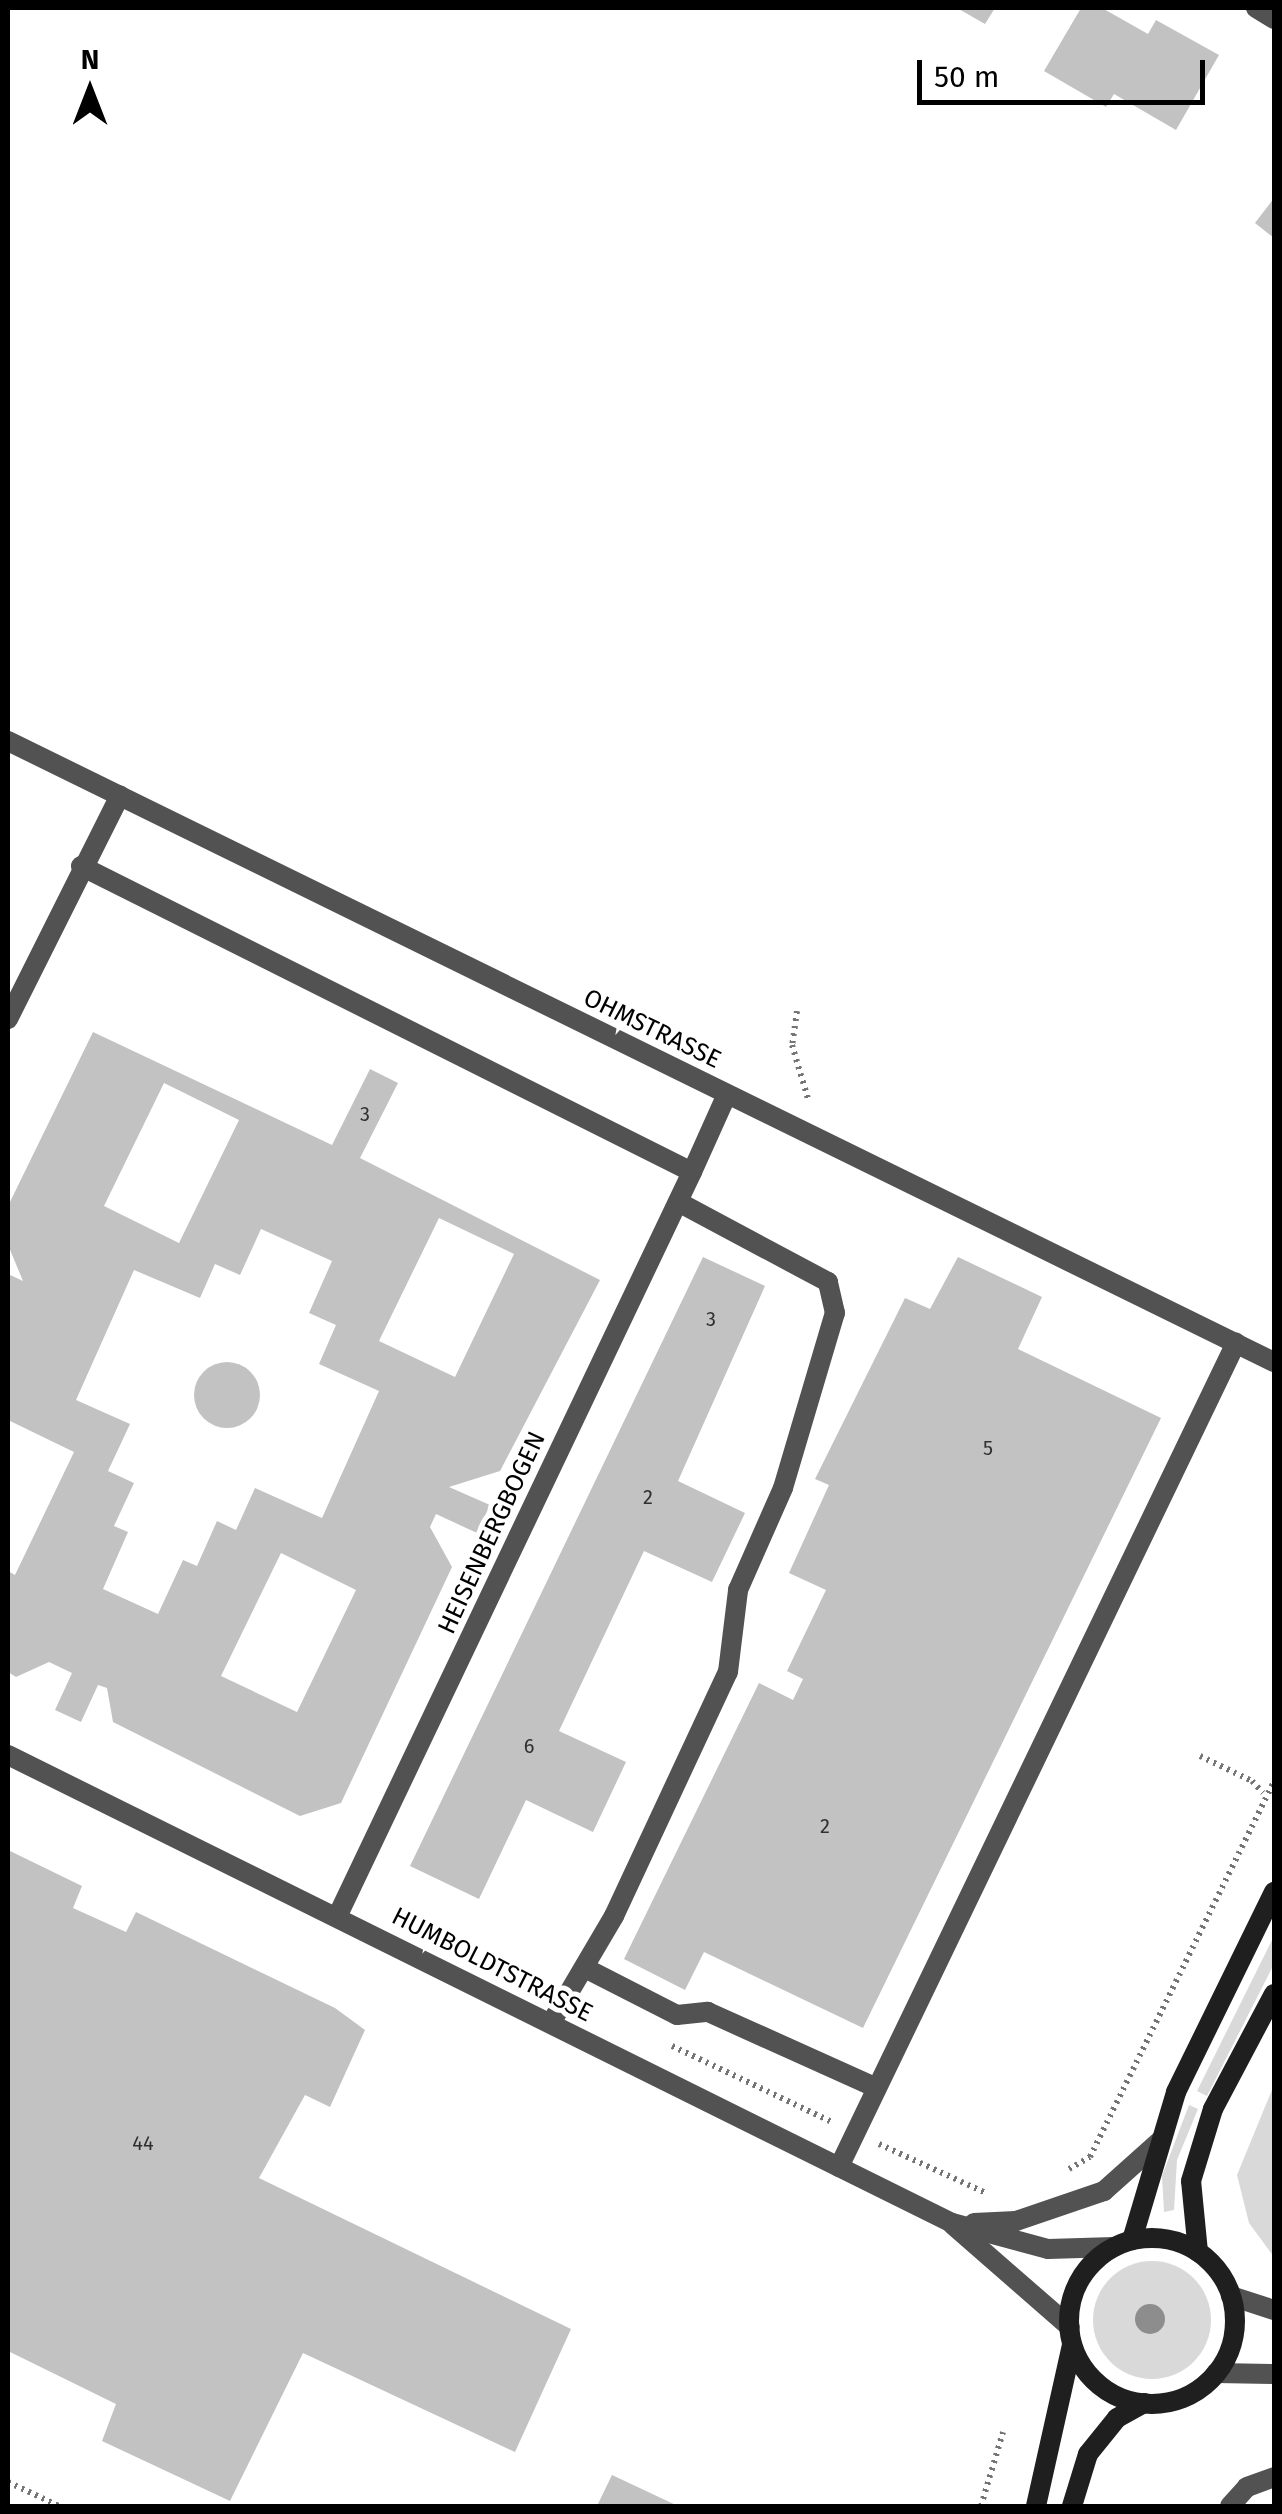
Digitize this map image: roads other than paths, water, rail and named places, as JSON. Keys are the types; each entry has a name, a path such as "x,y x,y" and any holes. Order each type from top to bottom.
{"street":[{"path":"1256,8 1274,18"},
{"name":"OHMSTRASSE","path":"8,741 1274,1362"},
{"path":"8,1020 81,866 120,795"},
{"path":"81,866 692,1172"},
{"name":"HEISENBERGBOGEN","path":"338,1915 727,1094"},
{"path":"550,2024 585,1968 728,1672 738,1590 783,1488 835,1312 828,1282 678,1202"},
{"path":"838,2168 1236,1343"},
{"name":"HUMBOLDTSTRASSE","path":"8,1756 338,1915 952,2223 1048,2250 1123,2244"},
{"path":"1036,2506 1078,2283 1123,2244 1176,2092 1274,1892"},
{"path":"585,1968 678,2015 708,2012 875,2087"},
{"path":"1198,2252 1191,2181 1214,2109 1274,1994"},
{"name":"HUMBOLDTSTRASSE","path":"952,2223 1016,2221 1070,2204 1104,2190 1160,2141"},
{"name":"HUMBOLDTSTRASSE","path":"952,2223 1071,2336"},
{"path":"1123,2244 1166,2240 1198,2252 1232,2296 1274,2310"},
{"path":"1072,2506 1088,2454 1116,2418 1144,2403 1184,2397 1216,2373 1234,2336 1232,2296"},
{"path":"1071,2336 1106,2389 1144,2403"},
{"path":"1216,2373 1274,2374"},
{"path":"1230,2506 1247,2487 1274,2477"}]}
